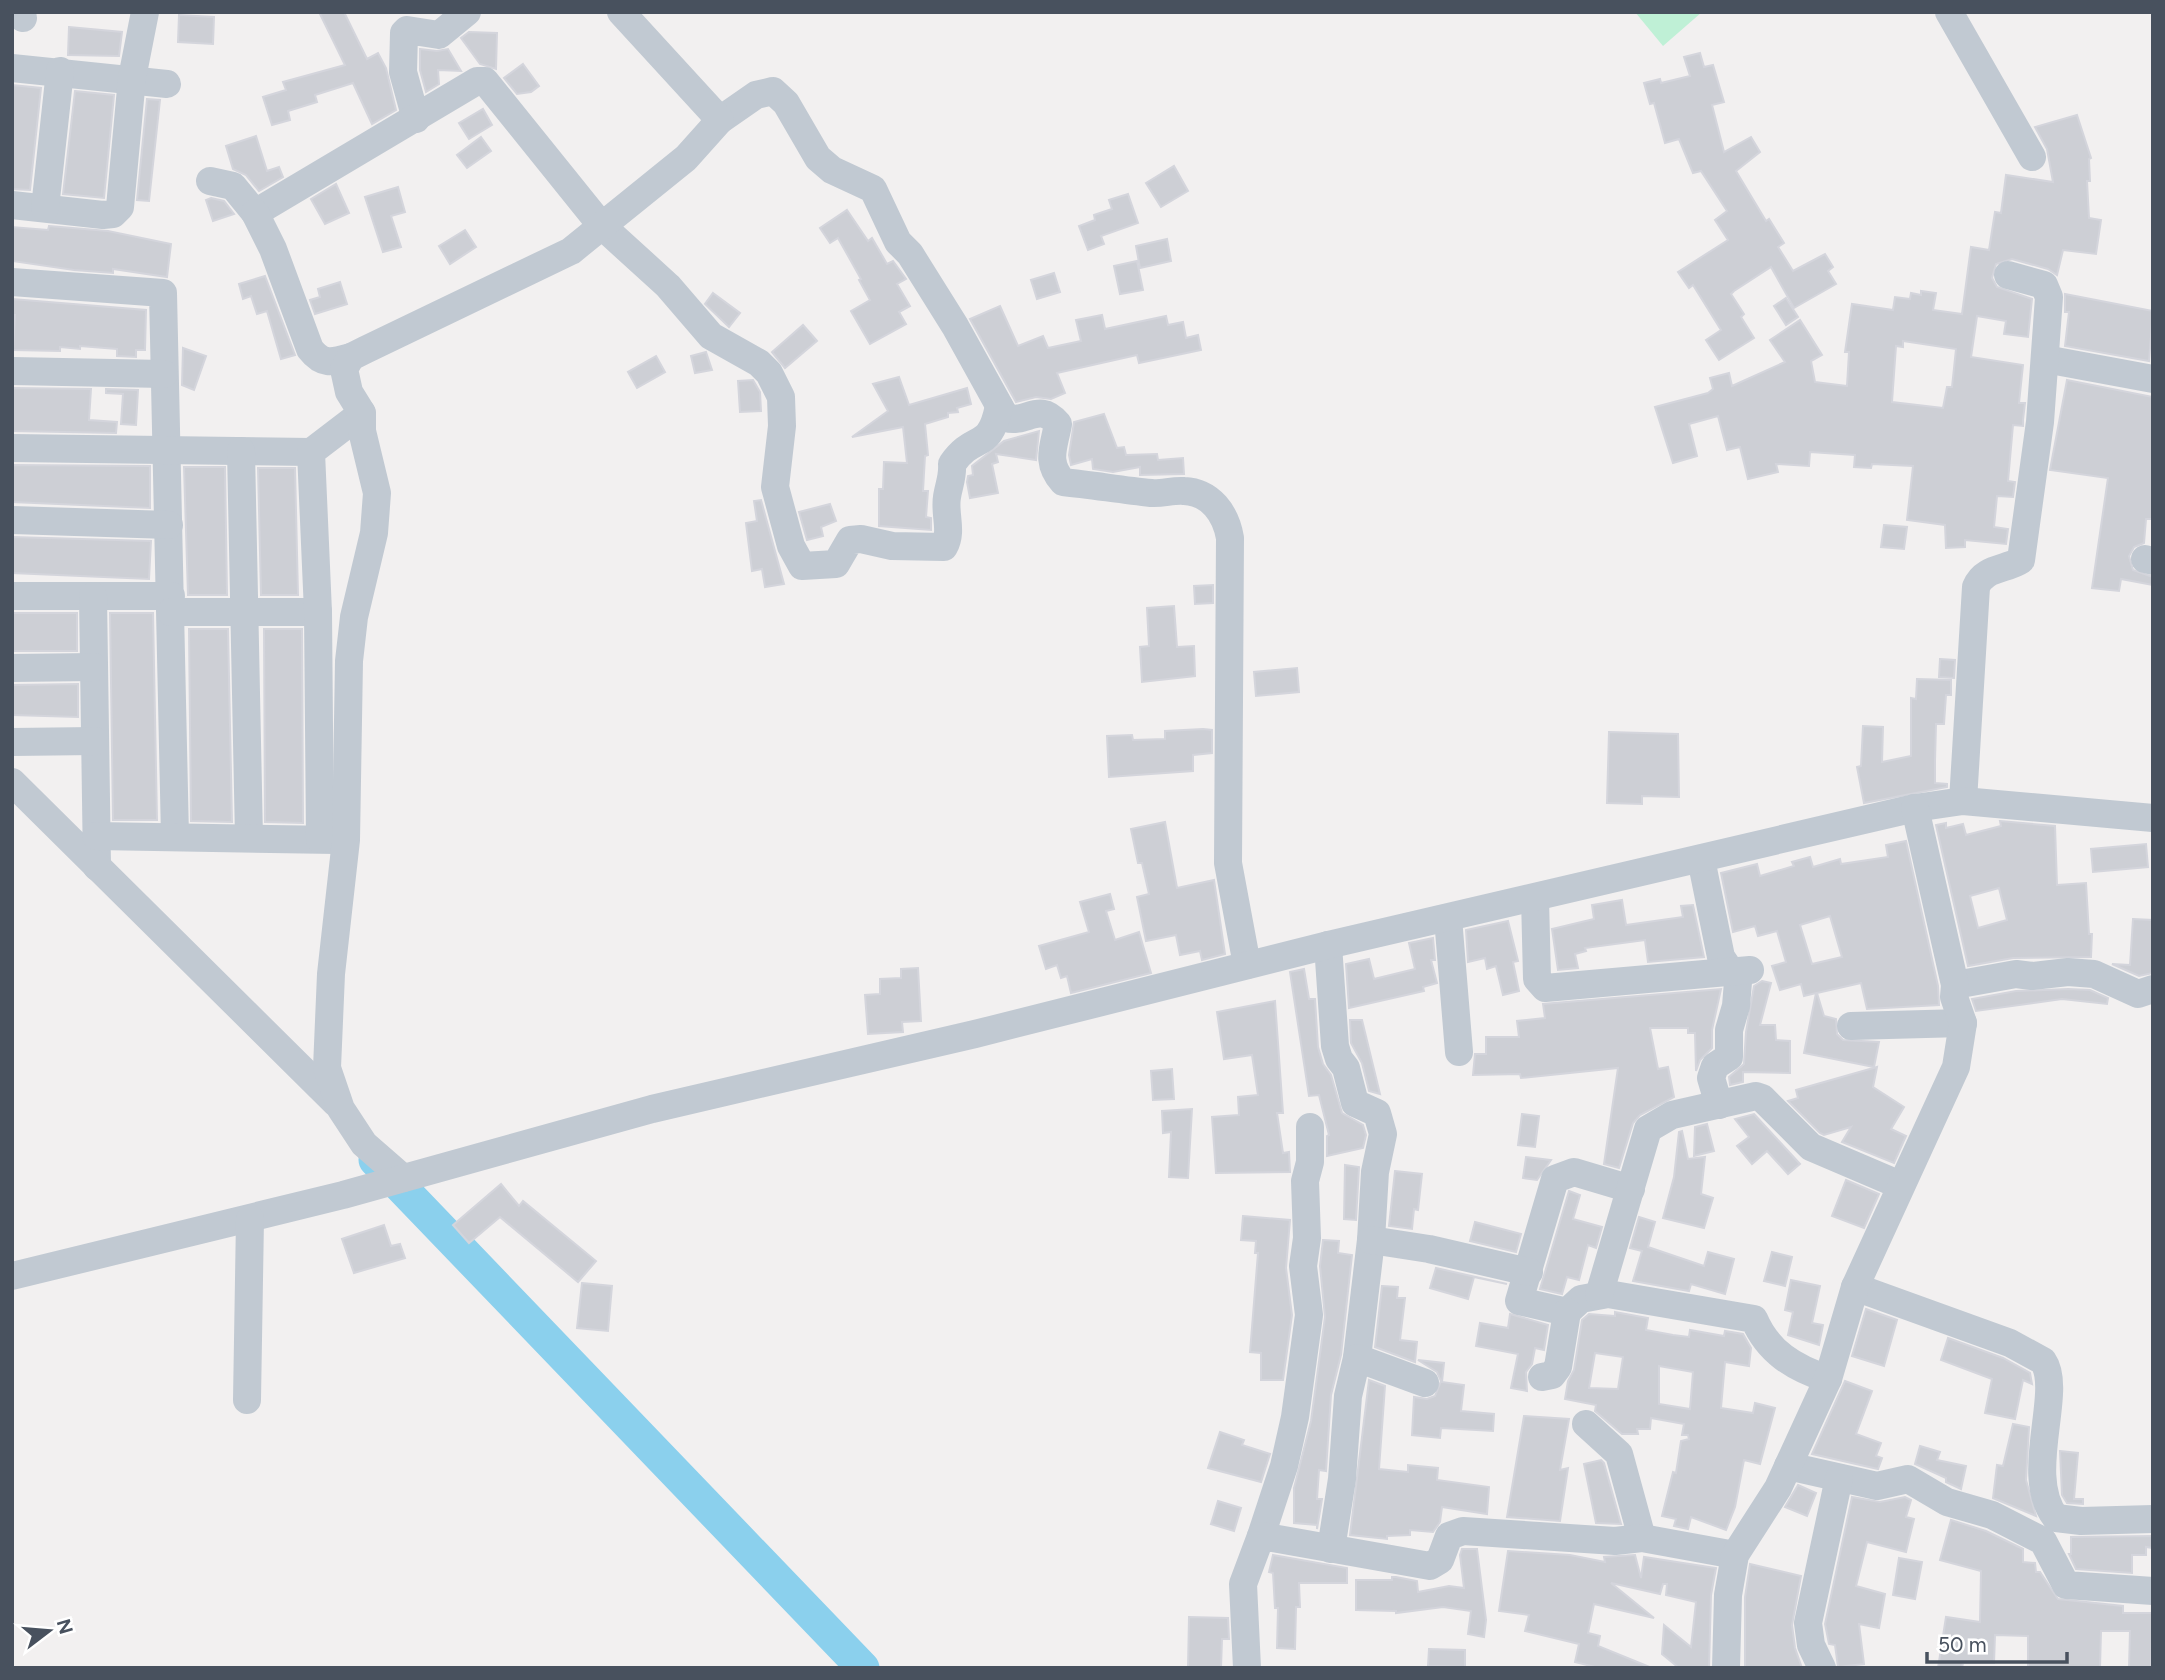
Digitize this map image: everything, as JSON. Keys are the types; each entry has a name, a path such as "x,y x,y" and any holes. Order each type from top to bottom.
{"street":[{"path":"12,205 103,215 113,214 120,207 132,78 145,12"},
{"path":"416,119 403,72 404,33 407,30 439,34 467,12"},
{"path":"621,12 720,120"},
{"path":"1949,12 2032,157"},
{"path":"12,68 132,78 167,84"},
{"path":"46,208 60,71"},
{"path":"256,213 334,163 416,119 482,79 601,225 668,286 711,336 759,363 769,373 780,397 782,426 775,487 791,546 802,566 836,564 850,540 861,539 892,546 944,547 948,539 947,497 953,479 952,464 964,447 981,442 994,429 999,405"},
{"path":"210,181 233,186 256,213 273,249 310,349 317,358 327,363 351,357 571,251 686,158 720,120 756,95 774,91 786,103 818,158 832,170 873,189 898,242 910,254 955,326 1006,418 1014,420 1032,414 1051,415 1058,424 1051,458 1055,473 1063,482 1154,493 1195,493 1218,507 1228,524 1228,863 1247,965"},
{"path":"1963,801 1976,587 1985,575 2016,563 2024,552 2045,359 2048,291 2038,282 2008,275"},
{"path":"12,282 163,293 175,837"},
{"path":"332,840 354,617 374,533 377,493 362,431 362,413 346,385 344,369 351,357"},
{"path":"2045,359 2153,379"},
{"path":"12,371 164,374"},
{"path":"12,448 312,452 362,413"},
{"path":"242,451 249,838"},
{"path":"312,452 318,612 332,840 327,1068 341,1109"},
{"path":"12,520 169,524"},
{"path":"12,596 93,596 243,612 318,612"},
{"path":"93,596 97,867"},
{"path":"12,668 94,667"},
{"path":"12,742 95,741"},
{"path":"12,782 341,1109 363,1144 401,1179"},
{"path":"12,1276 343,1195 652,1109 975,1034 1328,945 1915,808 1963,801 2153,818"},
{"path":"1726,1668 1728,1595 1735,1555 1778,1488 1828,1379 1855,1287 1956,1067 1963,1023 1954,997 1955,985 1915,808"},
{"path":"96,836 332,840"},
{"path":"1701,859 1721,957 1741,971"},
{"path":"1535,898 1537,979 1545,988 1651,976 1741,971"},
{"path":"1448,918 1459,1052"},
{"path":"1328,945 1337,1052 1346,1068 1355,1104 1377,1113 1383,1134 1375,1172 1371,1240 1357,1358 1348,1396 1342,1479 1331,1549"},
{"path":"1718,1105 1711,1079 1715,1066 1729,1057 1729,1030 1741,971"},
{"path":"1955,985 2016,974 2032,976 2068,972 2094,974 2138,994 2153,989"},
{"path":"1851,1026 1963,1023"},
{"path":"1599,1295 1648,1129 1672,1115 1746,1097 1762,1098 1811,1147 1900,1185"},
{"path":"1247,1668 1243,1584 1284,1466 1295,1417 1310,1315 1303,1266 1307,1238 1305,1181 1310,1162 1310,1127"},
{"path":"1567,1312 1520,1301 1555,1179 1574,1172 1631,1189"},
{"path":"247,1400 250,1219"},
{"path":"1371,1240 1429,1249 1529,1272"},
{"path":"1855,1287 2010,1343 2043,1361 2049,1380 2043,1478 2049,1507 2056,1518 2062,1521 2153,1519"},
{"path":"1542,1377 1552,1376 1558,1367 1567,1312 1581,1298 1599,1295 1633,1298 1754,1319 1763,1340 1786,1359 1804,1371 1828,1379"},
{"path":"1357,1358 1425,1383"},
{"path":"1586,1424 1619,1454 1642,1538"},
{"path":"1788,1466 1877,1486 1908,1479 1947,1502 1992,1515 2043,1541 2066,1585 2153,1591"},
{"path":"1822,1668 1811,1645 1808,1623 1839,1478"},
{"path":"2043,1541 2049,1507"},
{"path":"1261,1536 1430,1566 1440,1560 1449,1536 1462,1531 1615,1541 1642,1538 1735,1555"}],"green space":[{"path":"1635,12 1702,12 1663,46"}],"building":[{"path":"319,12 344,12 367,59 378,53 386,68 396,110 372,124 353,83 315,95 317,102 288,111 290,120 272,125 263,97 286,90 283,82 345,65"},
{"path":"179,15 214,17 213,44 178,42"},
{"path":"69,27 122,32 119,56 68,55"},
{"path":"469,32 497,33 496,69 480,64 461,38"},
{"path":"420,49 448,49 461,71 438,70 439,84 426,92 420,70"},
{"path":"1700,53 1704,67 1713,65 1724,102 1712,105 1724,152 1751,137 1760,152 1736,171 1766,221 1769,219 1784,243 1778,247 1793,271 1825,254 1833,267 1828,271 1836,284 1794,308 1771,267 1734,291 1731,294 1744,314 1741,317 1754,338 1719,360 1706,340 1721,330 1693,285 1689,288 1678,272 1728,240 1715,220 1727,211 1701,171 1693,173 1679,139 1665,143 1654,103 1650,104 1644,83 1660,79 1661,83 1690,76 1684,57"},
{"path":"523,64 539,86 531,92 517,94 504,78"},
{"path":"12,85 41,88 30,190 12,189"},
{"path":"75,91 114,95 104,198 63,194"},
{"path":"147,99 160,100 149,201 137,200"},
{"path":"483,109 492,125 469,139 459,123"},
{"path":"2077,115 2091,158 2090,181 2087,181 2089,218 2101,220 2096,254 2063,250 2057,275 2048,269 2012,259 1996,264 1992,278 1997,287 2032,299 2028,337 2004,334 2006,321 1977,316 1971,357 2023,365 2019,403 2025,403 2023,426 2013,425 2008,481 2015,482 2013,497 1997,496 1994,527 2008,529 2006,544 1965,540 1965,547 1946,548 1945,525 1907,520 1913,466 1872,464 1871,468 1854,467 1855,455 1810,452 1809,466 1776,464 1778,472 1748,479 1740,447 1727,450 1718,416 1689,424 1697,456 1673,463 1655,407 1708,393 1713,389 1710,378 1729,373 1732,386 1785,362 1770,340 1800,320 1822,355 1811,361 1815,382 1847,386 1849,352 1845,352 1852,304 1893,310 1895,297 1910,299 1911,293 1921,295 1921,291 1936,293 1933,310 1962,314 1971,247 1989,250 1995,212 2001,213 2006,175 2053,182 2047,149 2035,127","holes":["1903,341 1956,349 1952,387 1947,387 1943,408 1892,402 1896,346 1903,347"]},
{"path":"256,136 267,171 279,167 283,177 259,191 246,175 233,169 226,146"},
{"path":"481,137 491,151 467,168 457,155"},
{"path":"1174,166 1188,191 1161,207 1146,183"},
{"path":"336,184 349,213 325,224 311,199"},
{"path":"398,187 405,212 391,216 401,247 383,252 365,197"},
{"path":"1128,194 1138,223 1101,236 1104,244 1088,250 1079,226 1095,220 1094,215 1112,209 1109,200"},
{"path":"211,198 224,201 234,214 213,221 206,200"},
{"path":"847,210 868,241 872,238 887,264 893,261 906,279 897,284 910,306 899,312 906,324 870,344 851,311 870,300 859,280 861,279 838,238 830,243 820,228"},
{"path":"49,226 108,231 171,244 167,277 113,269 113,273 74,270 12,261 12,227 48,230"},
{"path":"465,230 476,247 450,264 439,246"},
{"path":"1167,239 1171,261 1140,268 1136,246"},
{"path":"1137,261 1143,290 1120,294 1114,266"},
{"path":"1054,273 1060,292 1037,299 1031,280"},
{"path":"265,276 295,355 281,359 267,311 257,314 251,296 243,299 239,284"},
{"path":"340,282 347,304 315,314 310,300 320,297 318,289"},
{"path":"713,293 740,313 729,327 705,304"},
{"path":"2065,294 2153,311 2149,361 2065,346 2069,312 2065,312"},
{"path":"1786,298 1798,317 1786,325 1774,306"},
{"path":"12,299 146,310 145,350 136,350 136,357 117,356 117,349 80,346 80,349 60,347 60,351 13,350 15,315 12,315"},
{"path":"1000,306 1018,346 1043,336 1048,348 1081,341 1076,320 1102,315 1105,329 1166,316 1168,325 1183,322 1186,338 1198,335 1201,350 1139,363 1137,355 1057,373 1065,393 1051,399 1036,397 1016,402 970,319"},
{"path":"803,325 817,341 785,368 772,352"},
{"path":"183,348 206,356 194,390 182,385"},
{"path":"706,352 712,370 695,373 691,356"},
{"path":"656,356 665,372 637,388 628,372"},
{"path":"899,377 909,405 967,388 971,404 957,408 958,412 948,413 948,417 925,424 928,455 925,456 923,491 928,491 926,517 931,518 931,530 879,526 879,489 883,489 884,462 907,463 903,427 852,437 888,411 873,384"},
{"path":"753,380 760,392 761,411 740,412 738,381"},
{"path":"2067,380 2153,397 2152,519 2146,519 2144,543 2134,547 2129,556 2133,570 2153,577 2153,585 2121,579 2119,591 2092,588 2108,478 2050,470"},
{"path":"12,388 91,389 89,420 117,422 116,433 12,431"},
{"path":"106,389 138,390 136,425 121,424 123,394 106,393"},
{"path":"1104,414 1117,448 1124,447 1126,455 1157,454 1158,460 1183,458 1184,474 1140,475 1140,467 1113,472 1093,469 1092,459 1071,465 1069,455 1074,422"},
{"path":"1039,431 1036,460 996,454 998,462 992,464 998,493 970,498 967,482 968,476 973,475 972,466 1004,441"},
{"path":"12,465 150,466 150,508 12,502"},
{"path":"184,467 225,467 227,595 188,595"},
{"path":"258,468 295,468 298,595 261,595"},
{"path":"761,500 784,584 765,587 762,569 752,571 746,523 757,521 754,501"},
{"path":"830,504 836,521 821,527 823,536 807,540 799,512"},
{"path":"1884,525 1907,527 1904,549 1881,547"},
{"path":"12,537 151,541 149,579 12,573"},
{"path":"1213,585 1213,603 1195,604 1194,586"},
{"path":"1174,606 1177,647 1194,646 1195,676 1142,682 1140,647 1149,646 1147,608"},
{"path":"12,613 77,613 77,651 12,651"},
{"path":"110,613 153,613 157,820 113,820"},
{"path":"189,629 228,629 232,822 191,821"},
{"path":"264,629 302,629 303,823 265,822"},
{"path":"1940,659 1955,660 1954,678 1939,677"},
{"path":"1297,668 1299,692 1256,696 1254,672"},
{"path":"1917,679 1951,680 1951,695 1946,695 1944,724 1936,724 1935,783 1947,784 1947,787 1864,803 1857,767 1861,766 1863,726 1883,727 1882,762 1911,756 1911,698 1916,699"},
{"path":"78,684 78,717 12,715 13,685"},
{"path":"1212,730 1212,753 1193,755 1193,771 1109,777 1107,736 1132,735 1133,740 1165,739 1165,731"},
{"path":"1609,732 1678,734 1679,797 1642,796 1642,804 1607,803"},
{"path":"2000,821 2055,826 2057,885 2086,883 2089,934 2092,934 2091,957 2013,958 1968,966 1936,825 1946,823 1946,828 1963,824 1966,835 2001,826","holes":["1999,888 2007,920 1978,928 1970,896"]},
{"path":"1165,822 1177,888 1214,880 1225,954 1202,960 1200,951 1180,955 1176,935 1146,941 1137,897 1149,894 1142,863 1138,863 1131,829"},
{"path":"1906,841 1938,986 1939,1005 1867,1009 1861,983 1817,993 1824,1016 1836,1019 1837,1034 1843,1040 1879,1042 1874,1067 1804,1053 1816,993 1804,996 1801,984 1780,990 1772,966 1786,962 1777,931 1758,936 1755,926 1733,932 1721,873 1757,864 1760,876 1794,866 1792,862 1810,857 1813,867 1840,859 1841,864 1888,857 1886,845","holes":["1830,916 1842,957 1812,964 1800,925"]},
{"path":"2146,844 2148,867 2093,872 2091,849"},
{"path":"1110,894 1114,909 1106,911 1115,940 1139,932 1151,973 1071,993 1067,976 1061,978 1057,965 1046,969 1039,946 1089,932 1080,902"},
{"path":"1622,900 1626,925 1683,917 1681,906 1693,905 1704,957 1648,962 1645,940 1585,948 1586,951 1575,954 1578,968 1558,970 1552,929 1594,919 1592,905"},
{"path":"2133,919 2153,920 2153,973 2139,976 2112,964 2130,965"},
{"path":"1508,921 1518,961 1513,962 1519,991 1503,995 1496,966 1487,969 1485,958 1468,962 1466,930"},
{"path":"1433,938 1435,960 1431,960 1437,983 1423,987 1424,991 1349,1008 1346,964 1369,959 1374,979 1415,969 1409,943"},
{"path":"918,968 921,1021 902,1022 903,1032 868,1034 865,995 880,994 880,979 901,978 901,969"},
{"path":"1304,969 1309,999 1315,999 1318,1047 1323,1064 1331,1075 1342,1113 1363,1125 1366,1135 1363,1148 1327,1156 1329,1135 1319,1095 1309,1096 1290,972"},
{"path":"1762,981 1771,983 1760,1025 1775,1025 1776,1040 1790,1041 1790,1073 1743,1072 1743,1082 1730,1085 1729,1077 1744,1064 1754,986"},
{"path":"1721,989 1712,1030 1712,1048 1700,1060 1696,1071 1695,1033 1688,1033 1688,1028 1650,1028 1658,1069 1668,1067 1674,1097 1640,1115 1633,1123 1619,1168 1604,1164 1618,1068 1521,1078 1520,1074 1473,1075 1475,1054 1486,1054 1486,1037 1519,1037 1517,1021 1545,1018 1543,1004"},
{"path":"2090,990 2108,998 2107,1004 2062,999 1976,1011 1972,999 2016,991"},
{"path":"1275,1001 1283,1113 1277,1113 1283,1153 1289,1152 1290,1172 1216,1173 1212,1117 1239,1115 1238,1097 1258,1095 1252,1055 1224,1059 1217,1012"},
{"path":"1350,1020 1362,1020 1380,1094 1369,1091 1362,1063 1351,1043"},
{"path":"1877,1067 1873,1087 1904,1107 1891,1129 1906,1136 1894,1163 1842,1142 1851,1127 1824,1135 1820,1133 1788,1101 1798,1098 1796,1090"},
{"path":"1172,1069 1174,1099 1153,1100 1151,1071"},
{"path":"1192,1109 1188,1178 1169,1177 1171,1132 1163,1133 1162,1111"},
{"path":"1522,1114 1539,1116 1535,1147 1518,1145"},
{"path":"1754,1114 1800,1164 1788,1174 1767,1151 1752,1164 1737,1146 1749,1137 1735,1119"},
{"path":"1707,1124 1714,1151 1694,1156 1695,1127"},
{"path":"1682,1131 1688,1159 1705,1157 1701,1194 1713,1198 1704,1228 1663,1218 1674,1177 1679,1132"},
{"path":"1526,1157 1551,1160 1537,1180 1523,1178"},
{"path":"1345,1165 1359,1167 1356,1220 1344,1219"},
{"path":"1395,1171 1422,1174 1418,1210 1414,1209 1412,1229 1389,1226"},
{"path":"1846,1180 1879,1194 1864,1228 1832,1216"},
{"path":"501,1184 519,1206 523,1201 596,1261 578,1282 500,1217 469,1243 453,1225"},
{"path":"1569,1191 1580,1195 1573,1219 1602,1227 1596,1248 1588,1245 1579,1280 1567,1277 1562,1294 1540,1289"},
{"path":"1243,1216 1290,1220 1286,1268 1292,1315 1283,1380 1261,1380 1261,1353 1250,1352 1258,1253 1255,1253 1256,1241 1241,1240"},
{"path":"1639,1217 1655,1222 1648,1247 1704,1266 1708,1252 1734,1259 1725,1294 1691,1284 1689,1291 1633,1281 1642,1251 1630,1248"},
{"path":"1475,1222 1521,1234 1516,1252 1470,1241"},
{"path":"384,1225 391,1246 400,1244 405,1258 354,1273 342,1239"},
{"path":"1323,1240 1339,1241 1338,1253 1352,1255 1341,1355 1331,1395 1326,1471 1319,1470 1317,1499 1322,1499 1317,1529 1317,1525 1294,1523 1294,1488 1311,1421 1325,1317 1320,1266"},
{"path":"1772,1252 1792,1257 1785,1286 1764,1281"},
{"path":"1436,1268 1507,1284 1474,1277 1468,1299 1430,1288"},
{"path":"1791,1280 1820,1286 1812,1323 1823,1325 1819,1345 1788,1335 1793,1312 1785,1310"},
{"path":"582,1283 612,1286 608,1331 577,1328"},
{"path":"1382,1286 1398,1287 1397,1298 1405,1298 1400,1340 1417,1342 1415,1362 1375,1347"},
{"path":"1866,1309 1897,1320 1884,1366 1852,1356"},
{"path":"1615,1312 1648,1318 1646,1330 1673,1335 1689,1337 1690,1330 1724,1336 1725,1331 1743,1334 1751,1348 1749,1366 1725,1362 1721,1408 1753,1413 1755,1403 1775,1408 1760,1464 1744,1460 1735,1507 1726,1530 1691,1517 1688,1529 1674,1526 1676,1519 1662,1516 1673,1472 1676,1473 1681,1441 1689,1439 1688,1435 1682,1435 1684,1424 1651,1418 1650,1429 1637,1429 1638,1434 1622,1434 1595,1411 1596,1405 1565,1399 1568,1381 1574,1370 1582,1320 1589,1314 1615,1316","holes":["1595,1353 1623,1357 1618,1389 1589,1388","1659,1366 1693,1372 1690,1409 1659,1404"]},
{"path":"1510,1314 1548,1325 1544,1350 1535,1348 1532,1364 1526,1372 1527,1391 1511,1388 1518,1354 1476,1346 1480,1323 1508,1328"},
{"path":"1948,1338 2003,1358 2030,1373 2032,1384 2023,1380 2015,1419 1985,1413 1992,1379 1941,1360"},
{"path":"1418,1360 1444,1363 1442,1382 1464,1385 1461,1411 1494,1414 1493,1431 1441,1428 1440,1438 1412,1435 1414,1397 1427,1399 1435,1396 1441,1381 1437,1372"},
{"path":"1369,1380 1385,1386 1379,1469 1408,1472 1408,1465 1438,1468 1437,1480 1489,1487 1487,1514 1442,1507 1440,1522 1433,1532 1410,1530 1410,1535 1387,1536 1387,1539 1350,1535"},
{"path":"1845,1381 1872,1391 1856,1434 1881,1443 1876,1456 1882,1458 1878,1469 1812,1454"},
{"path":"1524,1416 1569,1419 1560,1470 1568,1468 1560,1521 1507,1517"},
{"path":"2013,1424 2029,1427 2026,1480 2036,1516 1993,1498 1997,1465 2003,1466"},
{"path":"1220,1432 1244,1440 1242,1445 1270,1454 1261,1482 1208,1468"},
{"path":"1920,1446 1940,1452 1937,1460 1966,1466 1961,1489 1946,1482 1946,1478 1915,1464"},
{"path":"2060,1451 2078,1453 2074,1499 2083,1499 2083,1504 2067,1503 2062,1495"},
{"path":"1601,1460 1621,1524 1596,1523 1584,1464"},
{"path":"1798,1485 1816,1493 1807,1516 1785,1507"},
{"path":"1852,1497 1880,1502 1905,1497 1911,1500 1906,1517 1914,1519 1906,1552 1867,1542 1856,1586 1885,1594 1879,1628 1859,1624 1864,1664 1838,1667 1835,1645 1829,1644 1825,1624"},
{"path":"1218,1501 1241,1508 1234,1531 1211,1524"},
{"path":"1951,1520 1986,1531 2023,1549 2023,1562 2035,1563 2036,1572 2040,1572 2058,1599 2123,1606 2123,1613 2153,1613 2151,1668 2129,1668 2130,1631 2101,1631 2100,1668 2028,1668 2028,1636 1995,1635 1994,1663 1963,1663 1962,1668 1938,1668 1946,1617 1980,1622 1981,1571 1940,1560"},
{"path":"2153,1536 2153,1548 2146,1547 2146,1555 2132,1555 2132,1573 2076,1569 2069,1554 2071,1537"},
{"path":"1462,1549 1477,1549 1486,1620 1484,1637 1468,1634 1471,1611 1443,1607 1396,1613 1356,1610 1356,1580 1392,1580 1392,1577 1396,1577 1417,1581 1418,1592 1449,1586 1464,1588 1460,1555"},
{"path":"1508,1551 1570,1555 1605,1562 1604,1557 1635,1555 1641,1578 1644,1557 1716,1568 1711,1595 1709,1668 1679,1668 1662,1654 1664,1625 1691,1647 1696,1602 1666,1595 1667,1584 1663,1584 1660,1594 1611,1583 1654,1618 1594,1604 1588,1633 1600,1636 1598,1646 1652,1668 1599,1668 1575,1662 1579,1644 1525,1631 1529,1615 1499,1611"},
{"path":"1273,1555 1347,1568 1347,1583 1299,1583 1300,1607 1296,1607 1295,1649 1277,1648 1278,1608 1275,1608 1273,1573 1269,1572"},
{"path":"1899,1558 1922,1562 1915,1599 1893,1595"},
{"path":"1750,1564 1801,1576 1792,1625 1795,1648 1802,1668 1745,1668 1745,1597"},
{"path":"1189,1617 1228,1618 1229,1639 1222,1639 1221,1668 1188,1668"},
{"path":"1429,1649 1465,1650 1465,1667 1428,1666"}],"waterway":[{"path":"375,1160 863,1668"}]}
